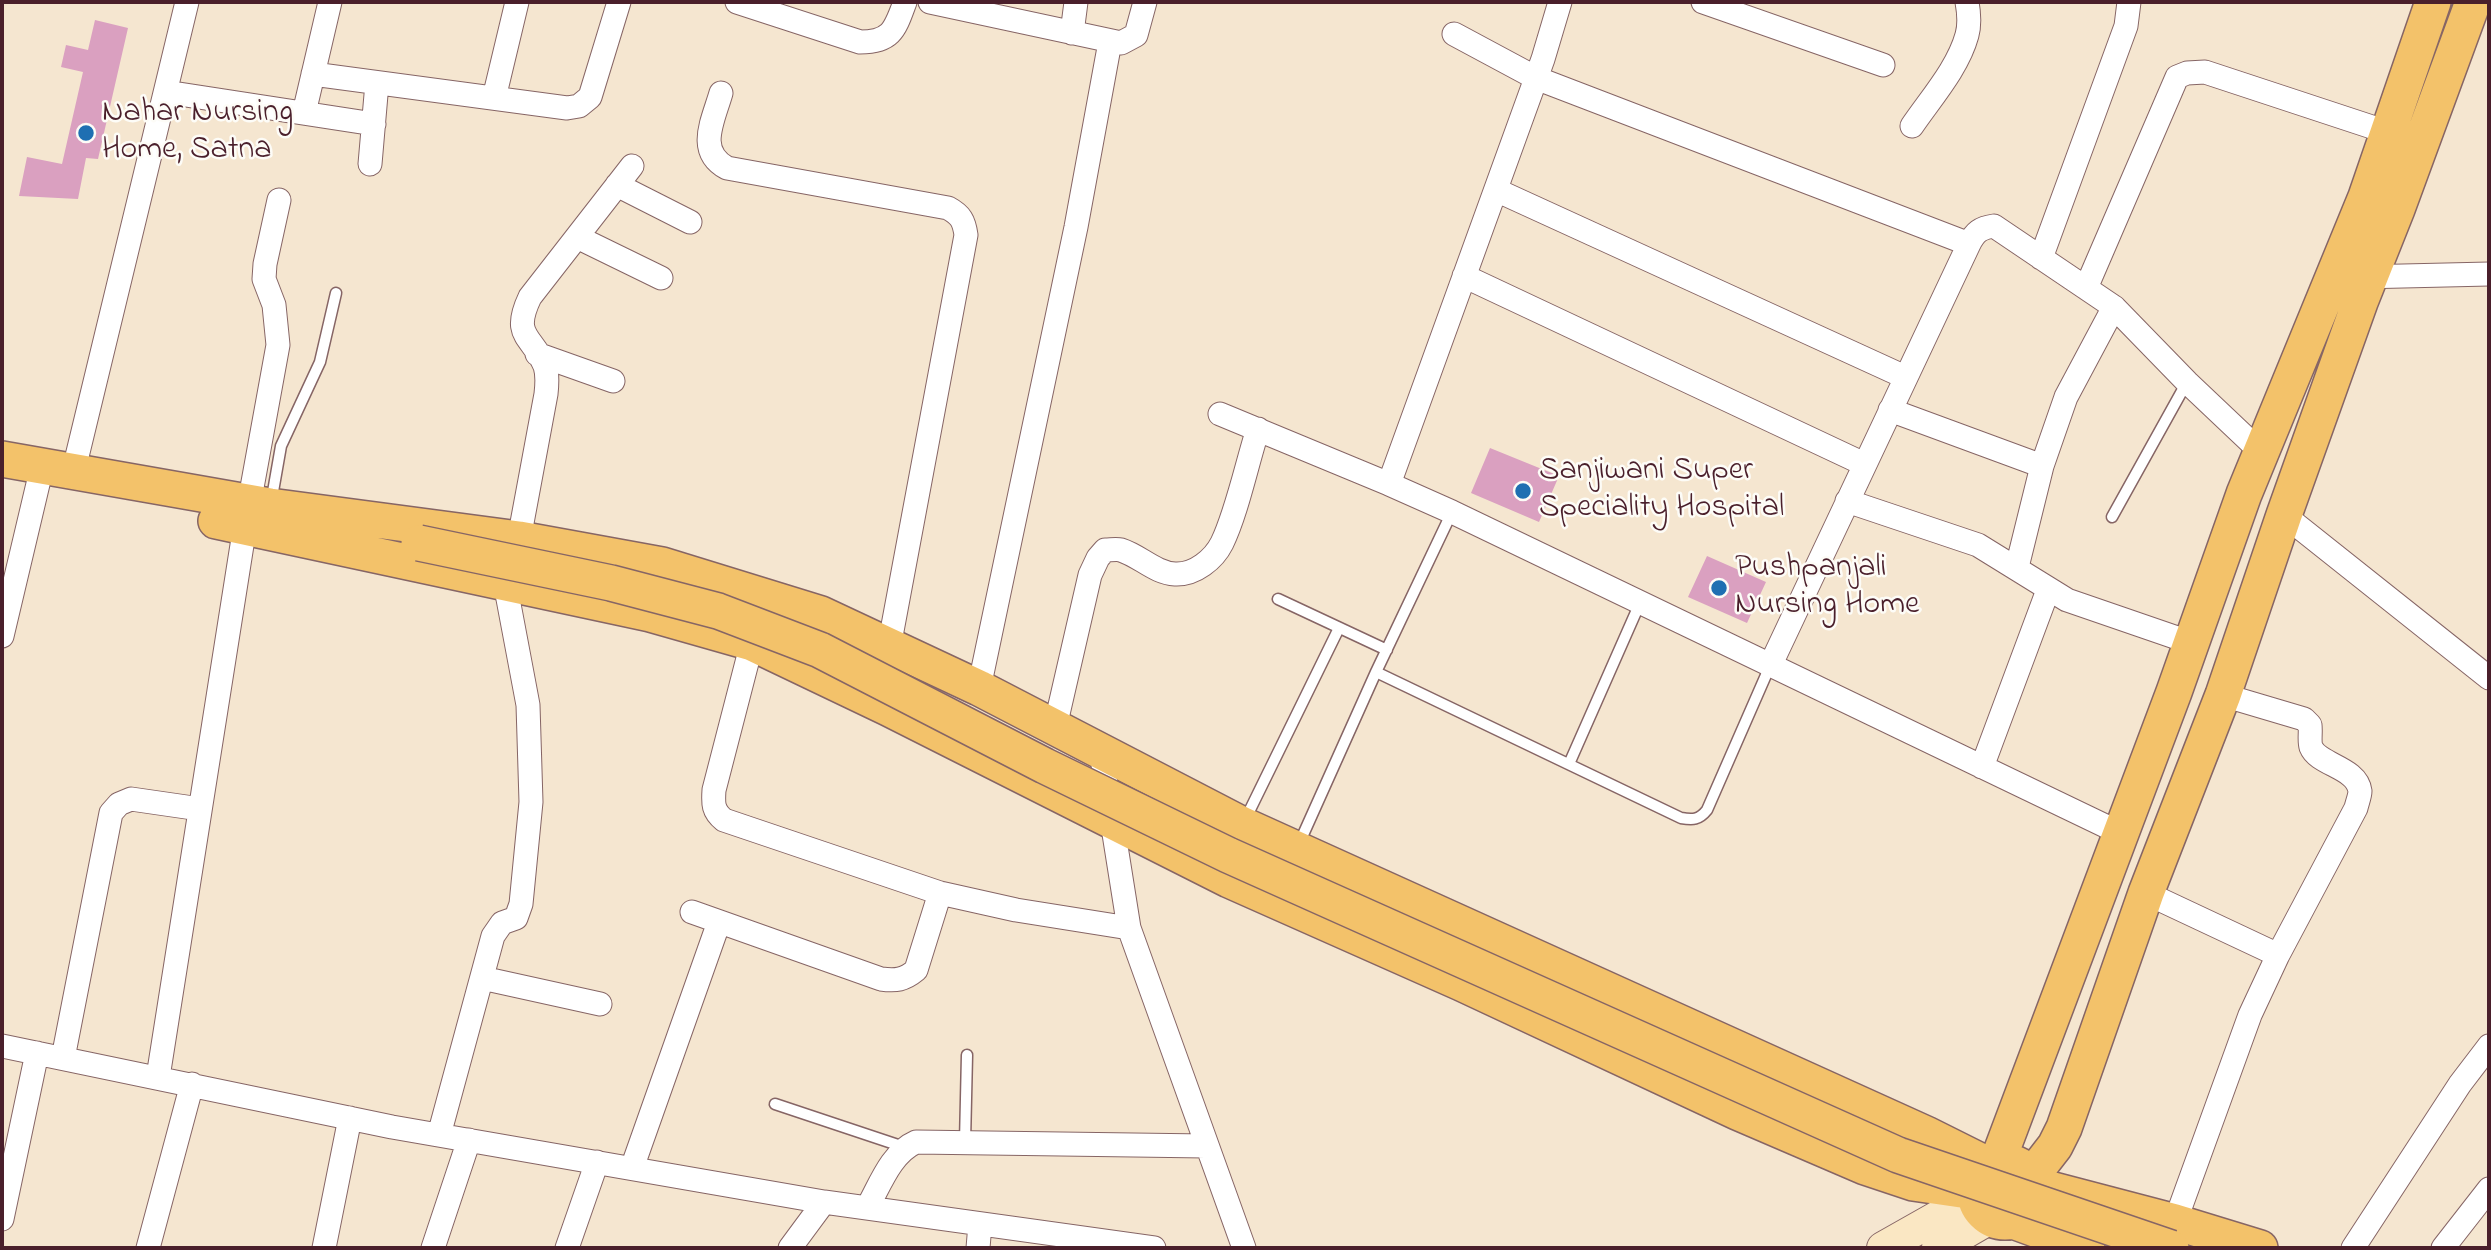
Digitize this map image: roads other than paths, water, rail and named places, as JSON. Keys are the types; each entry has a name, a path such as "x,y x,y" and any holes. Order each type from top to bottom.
{"main road":[{"path":"1883,1248 1990,1193 2245,495 2366,197 2433,2"},
{"path":"2032,1181 2064,1128 2146,893 2223,695 2284,515 2473,2"},
{"path":"2,459 51,476 418,543 611,583 718,611 820,650 1045,766 1228,855 1898,1156 2173,1235 2260,1248"},
{"path":"2,481 51,476"},
{"path":"355,533 519,539 662,565 821,614 979,688 1242,825 1926,1134 1990,1193 2020,1218 2031,1207 2035,1192 2032,1181 2020,1166 2005,1162 1990,1193 1938,1248"},
{"path":"355,533 505,583 650,614 752,643 888,708 1229,880 1737,1112 1865,1167 1913,1183 1990,1193 2087,1248"},
{"path":"1399,956 1419,904"},
{"path":"2032,1181 2173,1235"}],"street":[{"path":"2,636 166,92 187,2"},
{"path":"304,113 330,2"},
{"path":"494,98 517,2"},
{"path":"313,74 567,108 579,106 590,97 619,2"},
{"path":"737,2 860,42 876,42 888,36 897,25 905,2"},
{"path":"930,2 1121,43 1136,35 1145,2"},
{"path":"1072,33 1076,2"},
{"path":"1389,484 1536,78 1560,2"},
{"path":"1703,2 1883,65"},
{"path":"1912,126 1959,56 1968,34 1967,2"},
{"path":"2041,258 2126,26 2129,2"},
{"path":"1454,34 1536,78 1969,244"},
{"path":"979,688 1076,228 1110,42"},
{"path":"2087,288 2176,77 2205,72 2387,132"},
{"path":"370,163 377,83"},
{"path":"166,92 373,124"},
{"path":"721,93 709,135 709,146 716,162 727,168 948,208 959,214 964,223 966,235 889,647"},
{"path":"519,539 547,376 544,365 525,338 522,312 530,297 632,166"},
{"path":"617,186 690,222"},
{"path":"1496,190 1905,377"},
{"path":"158,1077 201,809 255,512 278,345 274,305 264,279 279,200"},
{"path":"1770,666 1969,244 1975,232 1984,227 1994,226 2114,307 2187,382 2262,453"},
{"path":"577,237 660,278"},
{"path":"2335,275 2370,277 2489,274"},
{"path":"1464,276 1864,464"},
{"path":"2017,567 2042,466 2069,388 2114,307"},
{"path":"537,354 613,380"},
{"path":"1890,410 2042,466"},
{"path":"1220,414 1452,512 2120,833"},
{"path":"1055,727 1090,575 1098,558 1105,550 1121,550 1164,572 1178,575 1208,562 1228,528 1258,429"},
{"path":"1847,501 1978,545 2017,567 2048,590 2089,610 2192,643"},
{"path":"2284,515 2489,677"},
{"path":"439,1135 493,936 502,923 516,918 522,904 531,802 528,705 505,583"},
{"path":"1982,767 2048,590"},
{"path":"752,643 714,790 713,805 724,820 940,893 1016,910 1129,928"},
{"path":"2173,1235 2250,1015 2278,955 2356,808 2360,791 2355,780 2311,748 2310,725 2304,719 2223,695"},
{"path":"1101,752 1129,928 1244,1248"},
{"path":"63,1058 111,813 119,803 131,799 201,809"},
{"path":"692,912 881,979 895,981 906,978 916,970 940,893"},
{"path":"2146,893 2278,955"},
{"path":"632,1168 719,922"},
{"path":"482,978 600,1004"},
{"path":"2,1046 439,1135 824,1202 1154,1248"},
{"path":"2353,1248 2460,1084 2489,1046"},
{"path":"2,1219 37,1053"},
{"path":"148,1248 192,1084"},
{"path":"324,1248 351,1118"},
{"path":"433,1248 469,1140"},
{"path":"867,1208 892,1163 904,1147 916,1142 1206,1146"},
{"path":"567,1248 597,1162"},
{"path":"2442,1248 2489,1189"},
{"path":"790,1248 824,1202"},
{"path":"978,1248 980,1224"}],"lane":[{"path":"255,512 281,446 320,362 336,293"},
{"path":"2112,517 2187,382"},
{"path":"1297,849 1376,672 1452,512"},
{"path":"1278,599 1387,650"},
{"path":"1569,764 1640,603"},
{"path":"1242,825 1339,628"},
{"path":"1376,672 1681,818 1692,820 1701,817 1707,810 1770,666"},
{"path":"965,1142 967,1055"},
{"path":"775,1104 904,1147"}],"place":[{"name":"Nahar Nursing Home, Satna","path":"86,133"},
{"name":"Sanjiwani Super Speciality Hospital","path":"1523,491"},
{"name":"Pushpanjali Nursing Home","path":"1719,588"}]}
